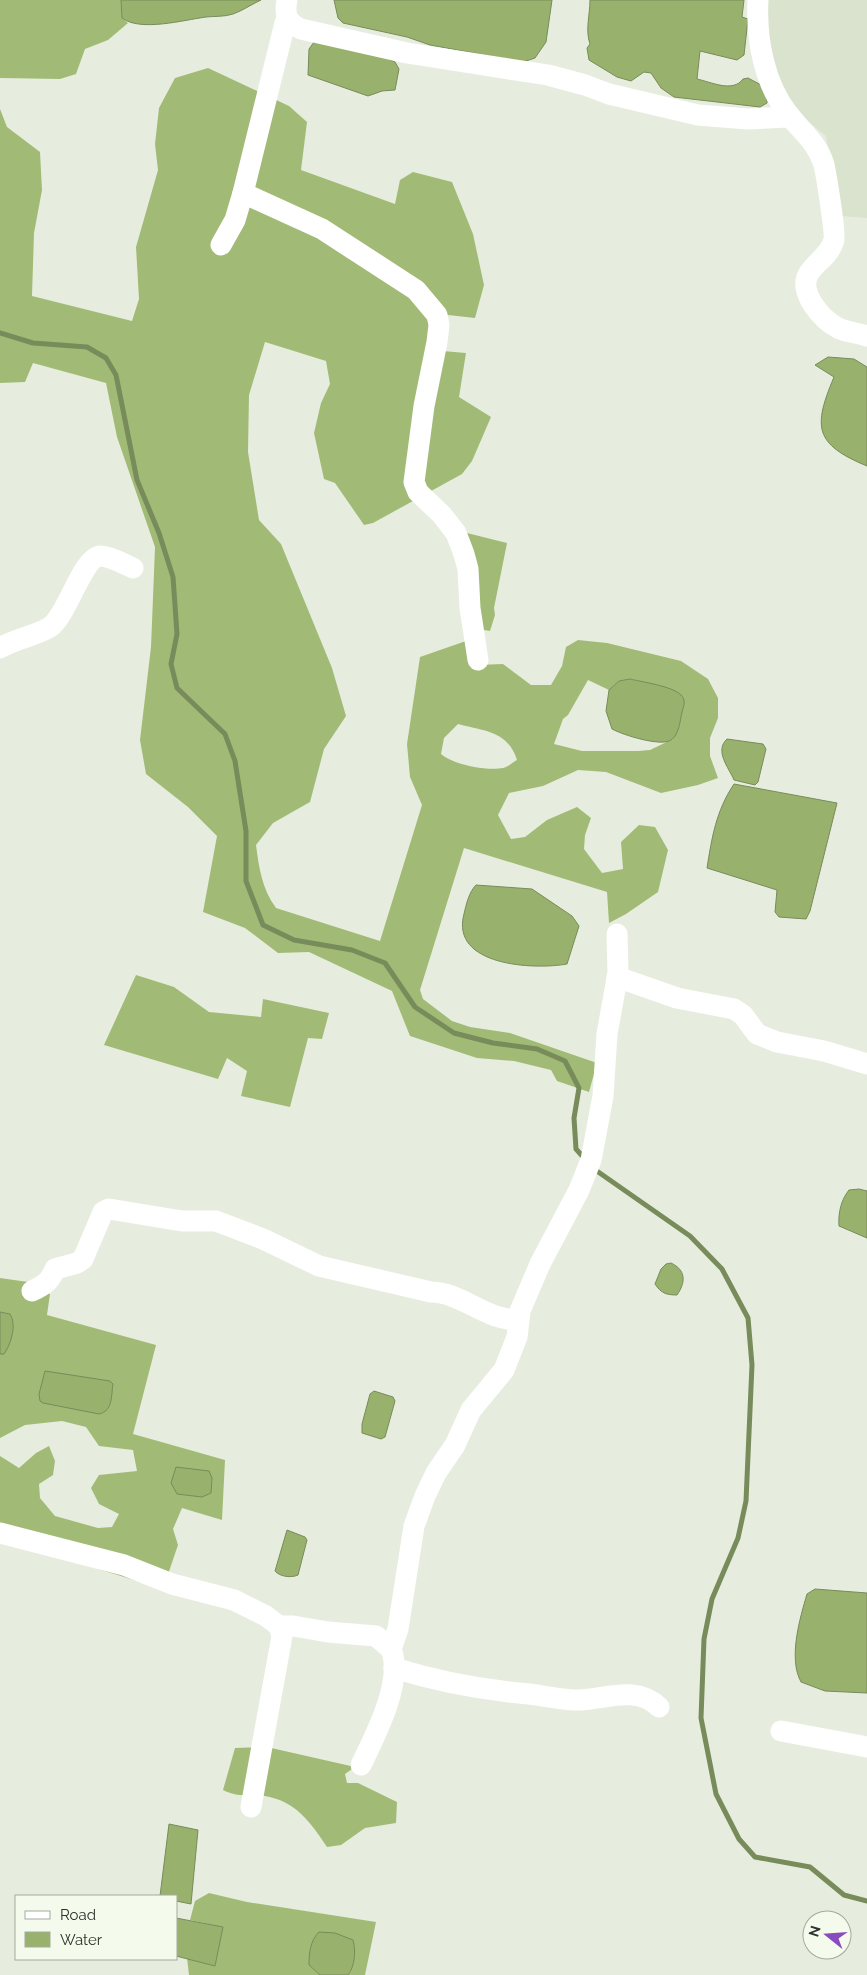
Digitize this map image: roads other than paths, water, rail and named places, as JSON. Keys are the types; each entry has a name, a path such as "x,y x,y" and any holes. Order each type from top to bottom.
{"street":[{"path":"758,0 757,23 760,47 776,97 790,117 813,142 824,164 835,238 827,254 810,271 805,280 805,290 808,298 836,327 867,336"},
{"path":"288,10 291,25 301,29 407,53 548,75 585,85 608,94 698,115 748,119 790,117"},
{"path":"221,245 234,220 243,193 288,10"},
{"path":"243,193 322,229 416,290 437,314 440,325 424,406 414,482 418,492 442,515 456,533 464,554 471,588 470,608 478,660"},
{"path":"0,648 50,627 75,590 88,564 96,557 102,556 133,568"},
{"path":"361,1765 382,1717 414,1526 425,1496 436,1473 455,1444 471,1410 504,1370 517,1336 518,1320 540,1264 580,1190 591,1160 603,1096 608,1034 617,977 617,934"},
{"path":"617,977 677,998 734,1009 743,1015 757,1034 777,1042 824,1051 867,1064"},
{"path":"32,1291 44,1286 55,1269 77,1263 83,1259 103,1212 109,1209 182,1221 216,1221 263,1239 319,1266 431,1292 443,1292 491,1316 505,1320 518,1320"},
{"path":"0,1533 124,1565 172,1584 234,1600 252,1607 279,1626 376,1636 393,1659 450,1684 554,1699 579,1700 635,1694 652,1700 659,1707"},
{"path":"251,1807 282,1636 279,1626"},
{"path":"781,1731 867,1747"}],"water":[{"path":"121,0 261,0 230,15 151,25 130,22 122,18"},
{"path":"334,0 552,0 546,42 535,58 523,62 430,45 407,37 343,23 338,18"},
{"path":"590,0 744,0 742,17 748,19 744,55 737,60 700,51 697,79 728,86 748,78 767,88 767,103 760,107 674,97 661,88 651,73 644,72 631,81 617,77 589,60 587,48 590,44 588,28"},
{"path":"317,38 385,57 395,62 399,69 395,90 382,91 368,96 308,75 309,49"},
{"path":"828,357 854,359 867,367 867,466 837,450 828,441 823,432 821,421 823,409 834,377 815,365"},
{"path":"630,679 664,687 677,692 683,697 684,705 679,728 674,738 666,742 651,741 612,729 606,711 609,690 619,681"},
{"path":"727,739 763,744 766,749 758,782 755,785 734,780 722,754 723,744"},
{"path":"734,784 837,803 810,911 806,919 779,917 775,912 777,890 707,868 719,814"},
{"path":"476,885 532,889 572,916 579,926 567,964 553,966 516,965 498,961 482,954 470,945 463,931 464,914 470,895"},
{"path":"859,1189 867,1191 867,1238 839,1226 839,1216 844,1198 849,1190"},
{"path":"671,1263 680,1269 683,1277 682,1286 677,1295 664,1293 655,1284 661,1269 666,1264"},
{"path":"0,1312 10,1314 13,1323 11,1340 4,1354 0,1354"},
{"path":"45,1371 110,1381 113,1384 107,1410 99,1414 43,1403 40,1401 39,1394"},
{"path":"374,1391 393,1397 395,1401 385,1437 381,1439 362,1433 362,1424 370,1394"},
{"path":"176,1467 209,1471 212,1478 211,1493 202,1497 177,1494 171,1483"},
{"path":"287,1530 305,1537 307,1540 298,1575 293,1576 283,1576 275,1571"},
{"path":"815,1589 867,1593 867,1693 825,1691 801,1682 795,1662 796,1638 807,1594"},
{"path":"169,1824 198,1830 191,1904 178,1901 178,1895 160,1895"},
{"path":"178,1918 223,1927 215,1966 178,1957"},
{"path":"319,1932 335,1933 353,1940 354,1958 348,1975 320,1975 309,1965 311,1947"}],"waterway":[{"path":"0,333 33,343 87,347 106,358 116,375 137,480 159,533 173,577 177,634 171,664 177,688 225,734 235,761 246,831 246,881 263,925 294,940 352,950 385,963 415,1007 454,1033 493,1043 537,1049 565,1061 579,1088 574,1118 576,1149 585,1159"},
{"path":"594,1169 690,1236 722,1269 748,1318 752,1365 746,1501 738,1538 712,1599 704,1639 701,1718 716,1794 739,1839 755,1857 810,1867 844,1895 867,1901"}]}
